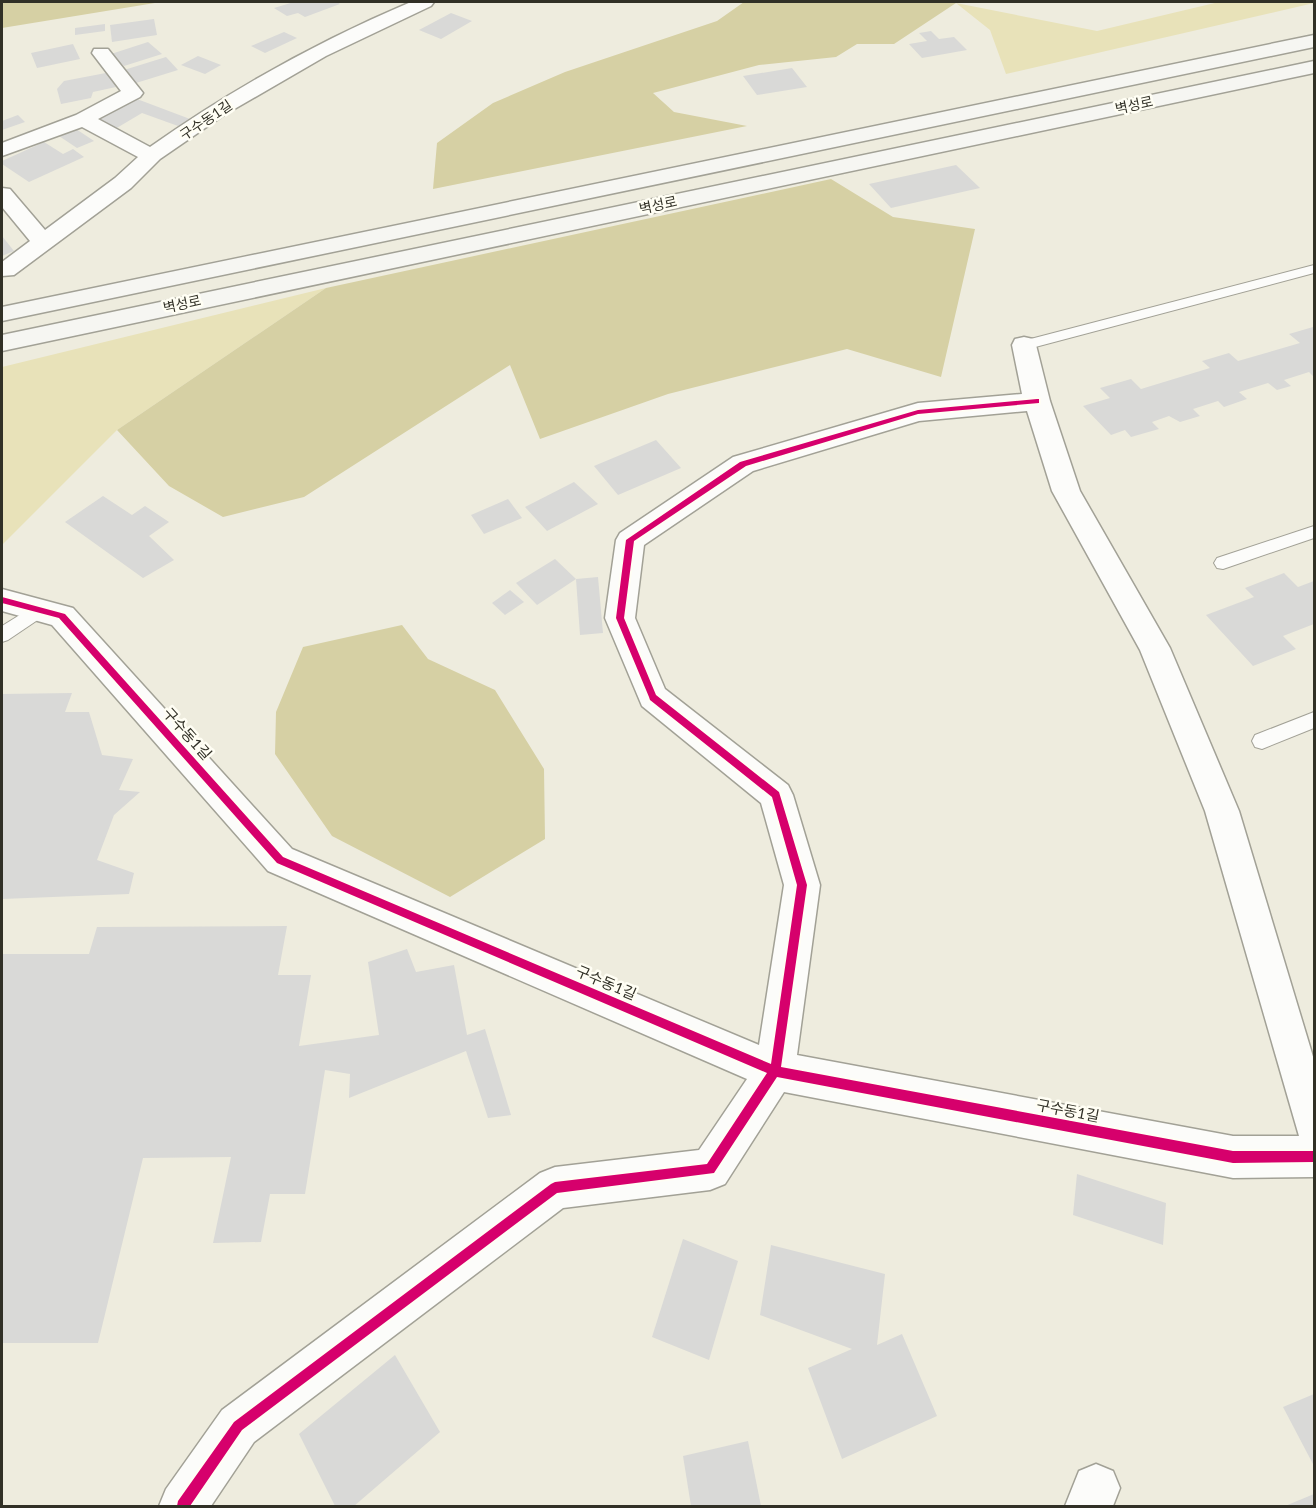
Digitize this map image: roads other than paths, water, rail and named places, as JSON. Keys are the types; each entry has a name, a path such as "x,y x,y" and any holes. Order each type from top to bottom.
{"main road":[{"path":"1074,91 1227,41 1314,24"},
{"name":"벽성로","path":"2,314 1314,41"},
{"name":"벽성로","path":"2,343 1314,67"},
{"path":"1145,103 1314,80"}],"street":[{"name":"구수동1길","path":"6,270 123,182 151,156 264,80 393,15 425,2"},
{"path":"2,150 83,119 134,93 101,53"},
{"path":"83,119 151,156"},
{"path":"2,194 42,241"},
{"path":"1024,345 1037,401 1066,491 1155,648 1222,811 1314,1125"},
{"path":"183,1506 238,1426 555,1188 710,1169 775,1071 802,885 776,795 653,697 620,618 630,540 743,464 918,412 1037,401"},
{"name":"구수동1길","path":"2,600 62,616 280,860 775,1071 1233,1157 1314,1157"}],"lane":[{"path":"1024,345 1314,269"},
{"path":"1223,563 1314,532"},
{"path":"2,636 39,610"},
{"path":"1262,741 1314,720"}]}
